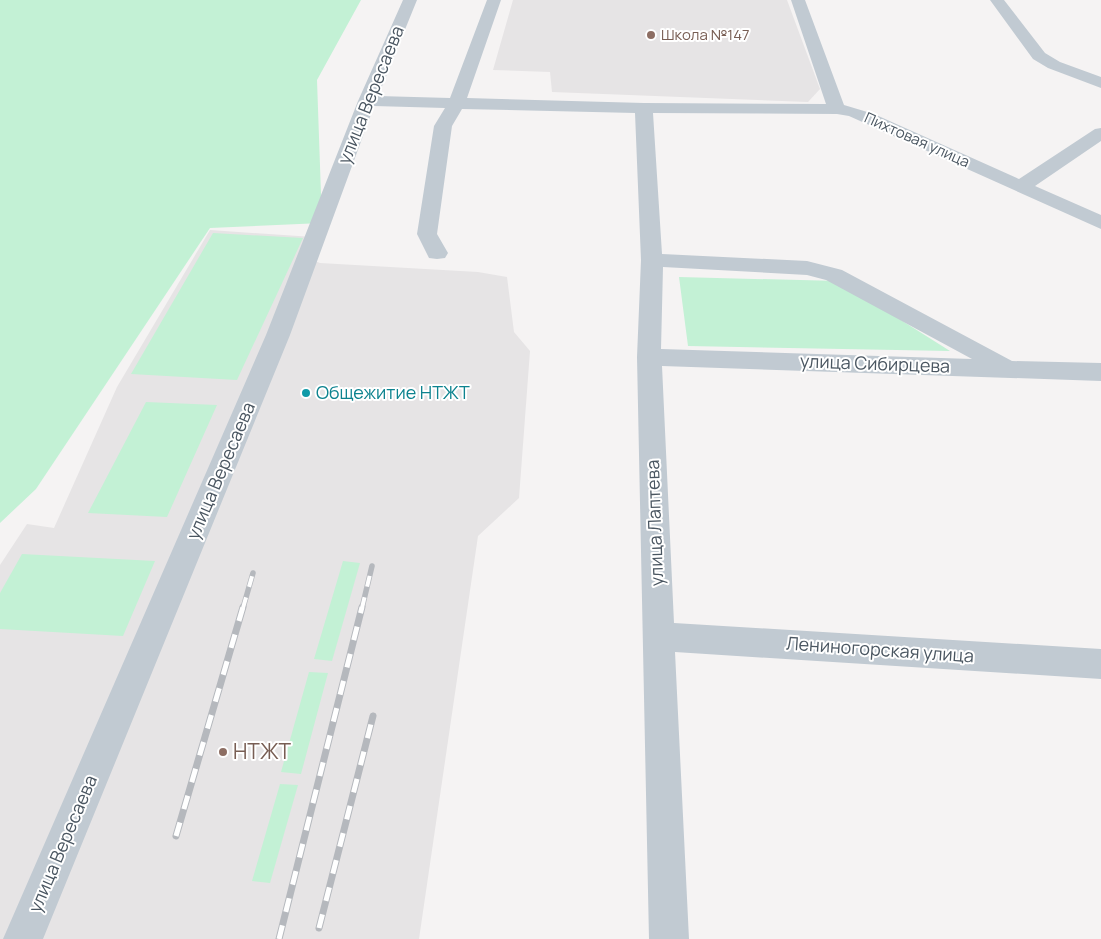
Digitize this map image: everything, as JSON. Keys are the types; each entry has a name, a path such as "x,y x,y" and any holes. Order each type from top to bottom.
{"street":[{"name":"улица Вересаева","path":"23,939 278,335 367,101 410,0"},
{"path":"437,253 427,234 444,126 457,103 494,0"},
{"path":"798,0 837,109"},
{"path":"997,0 1039,56 1054,65 1101,83"},
{"name":"Пихтовая улица","path":"367,101 644,108 837,109 853,112 868,118 1101,222"},
{"name":"улица Лаптева","path":"644,108 652,260 649,357 669,939"},
{"path":"1021,186 1101,133"},
{"path":"652,260 807,268 834,275 1007,368"},
{"name":"улица Сибирцева","path":"649,357 1101,372"},
{"name":"Лениногорская улица","path":"659,637 1101,664"}],"shaded area":[{"name":"Школа №147","path":"513,0 787,0 820,89 808,102 552,92 550,72 493,70"},
{"name":"НТЖТ","path":"210,230 313,237 306,258 320,263 478,272 507,277 514,332 530,351 519,498 478,536 419,939 0,939 0,565 27,524 54,528 117,387"}],"green space":[{"path":"0,0 361,0 317,80 322,223 210,228 36,489 0,523"},
{"path":"213,233 303,238 237,380 131,374"},
{"path":"679,277 839,281 950,351 688,346"},
{"path":"146,402 217,405 167,517 88,513"},
{"path":"22,554 155,561 123,636 0,629 0,593"},
{"path":"343,561 360,563 332,661 314,659"},
{"path":"309,672 328,673 301,774 281,772"},
{"path":"280,784 298,785 270,883 252,881"}],"railway":[{"path":"362,608 372,566"},
{"path":"243,608 253,573"},
{"path":"176,836 243,607"},
{"path":"279,939 362,607"},
{"path":"319,928 373,716"}],"place":[{"name":"Школа №147","path":"651,35"},
{"name":"Общежитие НТЖТ","path":"306,393"},
{"name":"НТЖТ","path":"223,752"}]}
